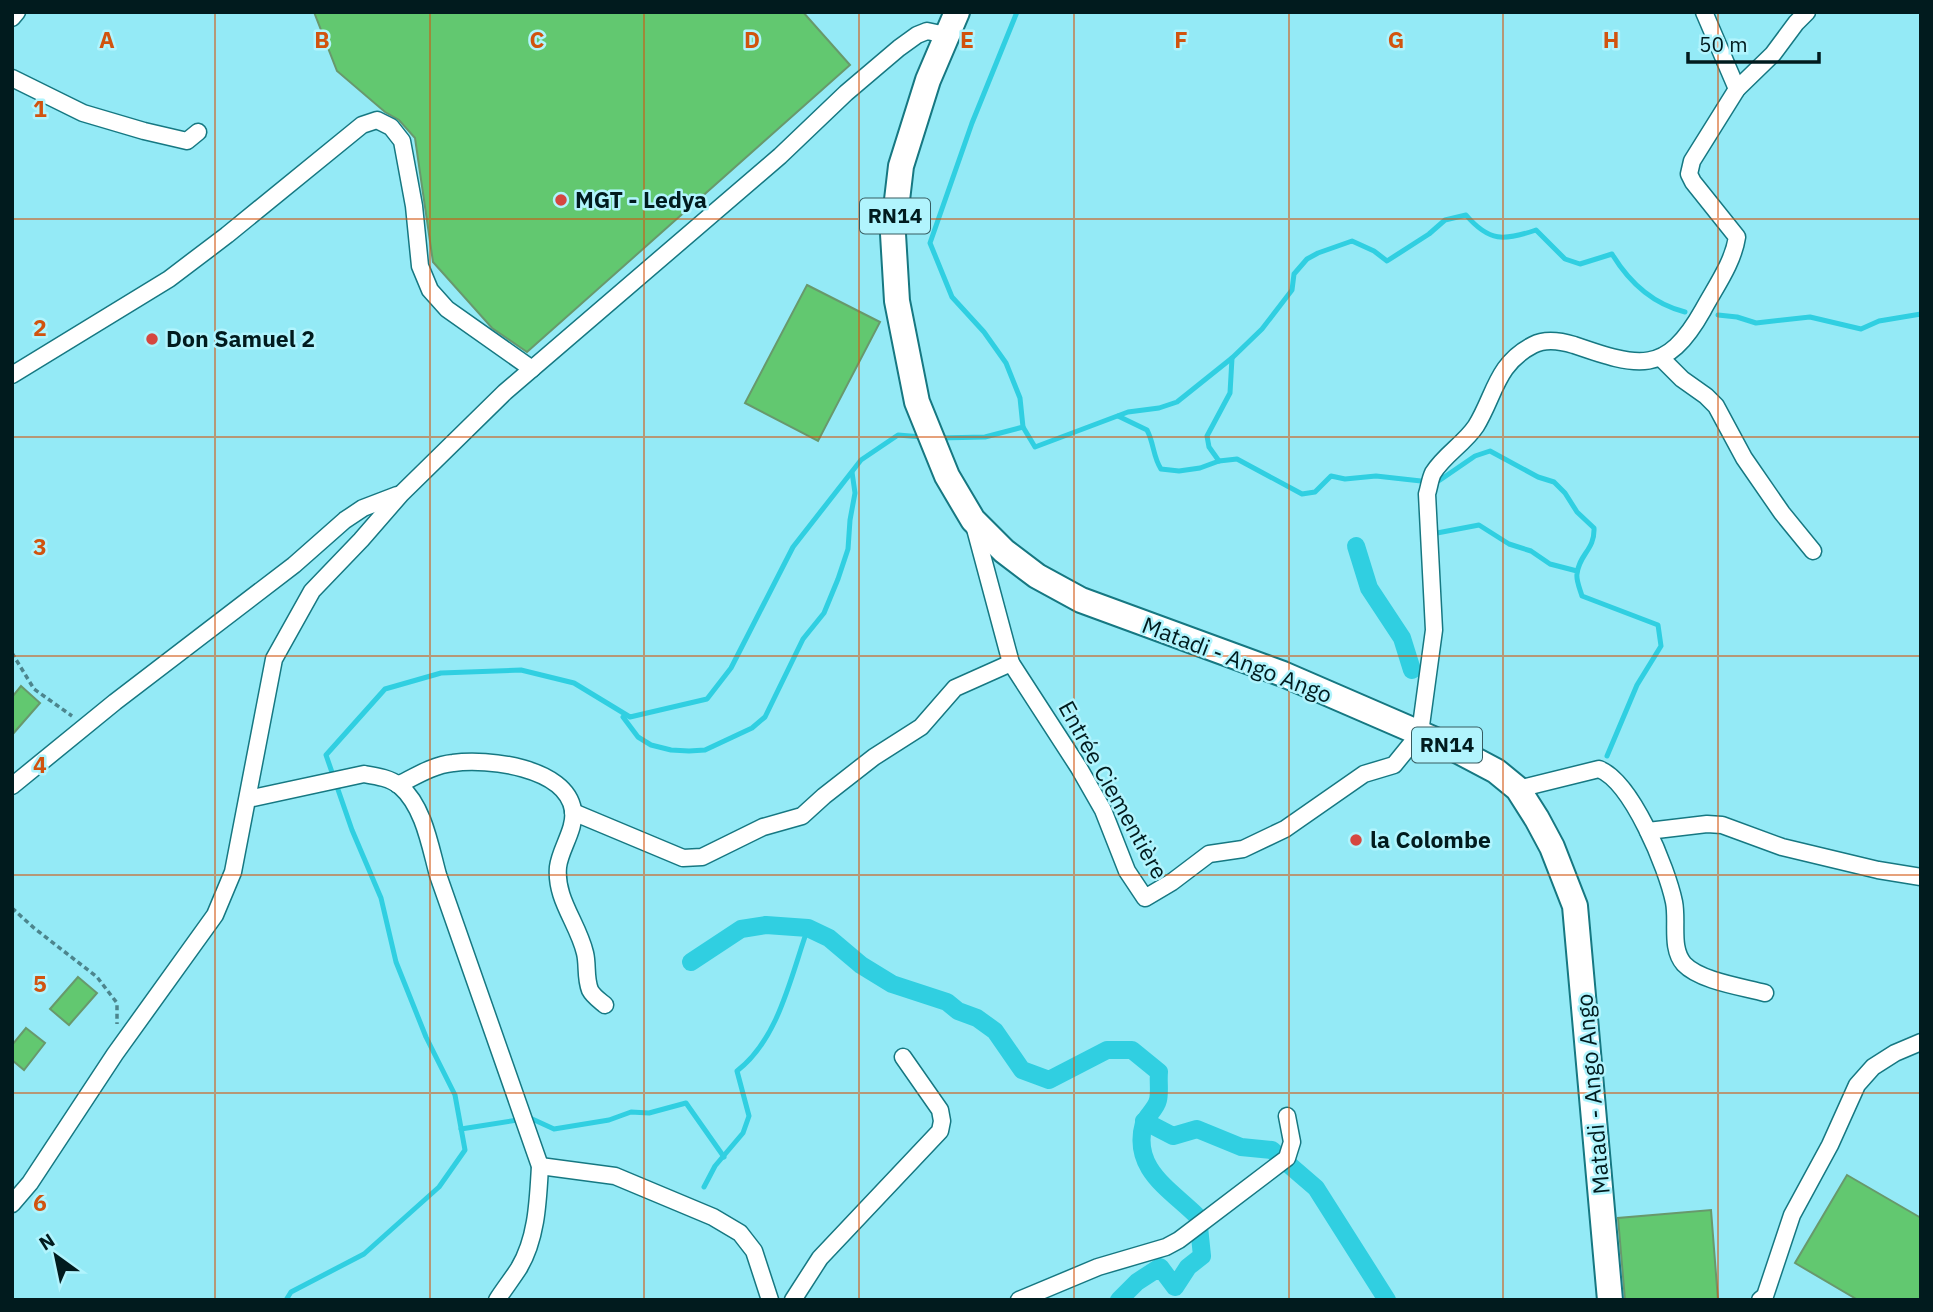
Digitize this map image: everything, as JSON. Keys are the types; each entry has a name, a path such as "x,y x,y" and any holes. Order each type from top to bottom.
{"highway":[{"name":"Matadi - Ango Ango","path":"957,12 928,80 901,166 893,234 897,301 917,402 947,476 973,520 1004,551 1037,576 1081,600 1283,674 1420,733 1496,771 1518,789 1552,847 1575,906 1610,1300"}],"street":[{"path":"12,18 17,12"},
{"path":"1704,12 1737,89"},
{"path":"1420,733 1434,630 1427,494 1432,475 1469,437 1482,416 1495,383 1512,359 1535,343 1559,340 1615,359 1639,363 1661,358 1678,346 1695,324 1734,251 1737,237 1693,182 1689,174 1692,161 1737,89 1773,54 1807,12"},
{"path":"12,1204 30,1183 115,1054 215,915 233,872 274,659 312,591 401,494 505,392 780,156 846,93 899,48 927,31 946,35"},
{"path":"12,78 83,113 144,131 187,141 198,132"},
{"path":"12,375 169,279 362,125 377,120 391,127 402,141 414,206 420,266 430,290 447,309 532,369"},
{"path":"1661,358 1716,406 1744,458 1782,513 1813,551"},
{"path":"12,786 85,726 294,565 345,520 363,508 401,494"},
{"name":"Entrée Ciementière","path":"973,520 1011,663 1103,810 1128,871 1145,898 1172,882 1209,854 1243,849 1275,834 1364,774 1394,765 1420,733"},
{"path":"573,812 683,858 702,857 764,827 802,816 874,757 921,727 955,688 1011,663"},
{"path":"398,785 428,770 453,762 502,764 529,769 552,781 567,794 573,812 558,866 560,892 585,953 587,978 592,993 605,1005"},
{"path":"1518,789 1599,769 1609,773 1619,784 1648,831 1667,872 1675,905 1678,956 1686,967 1705,977 1765,993"},
{"path":"248,799 364,774 382,777 398,785 411,799 426,831 438,875 540,1166 538,1203 532,1237 520,1266 496,1300"},
{"path":"1648,831 1707,824 1722,825 1782,846 1878,870 1921,877"},
{"path":"1760,1300 1765,1296 1792,1215 1830,1145 1857,1085 1873,1067 1895,1053 1921,1042"},
{"path":"793,1300 820,1258 940,1131 940,1110 902,1057"},
{"path":"1019,1300 1098,1266 1166,1247 1179,1240 1287,1158 1292,1142 1287,1116"},
{"path":"540,1166 615,1176 713,1217 740,1233 754,1251 770,1300"}],"path":[{"path":"12,653 34,689 85,726"},
{"path":"12,908 97,977 117,1003 115,1054"}],"building":[{"name":"MGT - Ledya","path":"314,12 803,12 850,65 527,352 492,328 433,262 415,138 399,120 385,112 337,71"},
{"path":"807,285 880,322 818,441 745,403"},
{"path":"21,686 40,703 12,735 12,697"},
{"path":"78,977 97,993 69,1025 50,1009"},
{"path":"26,1028 45,1043 24,1070 12,1060 12,1045"},
{"path":"1847,1175 1921,1218 1921,1300 1858,1300 1795,1263"},
{"path":"1711,1210 1718,1300 1625,1300 1618,1218"}],"waterway":[{"path":"939,438 985,437 1023,427 1020,398 1006,363 984,332 952,297 930,243 972,123 1017,12"},
{"path":"1023,427 1035,447 1128,412 1159,408 1177,402 1232,358 1262,329 1292,290 1294,274 1307,259 1352,241 1374,251 1387,261 1429,234 1445,220 1466,215 1482,230 1498,237 1536,230 1565,259 1580,264 1612,254 1634,283 1652,298 1685,312"},
{"path":"1718,315 1756,323 1810,317 1861,329 1879,321 1921,314"},
{"path":"1219,461 1209,447 1207,436 1230,393 1232,358"},
{"path":"1118,416 1147,430 1161,469 1179,471 1237,459 1302,494 1315,492 1331,476 1345,479 1376,476 1421,481"},
{"path":"286,1300 291,1292 364,1254 439,1187 465,1150 455,1095 426,1037 396,962 381,898 352,830 326,755 385,689 441,673 521,670 574,683 630,717 707,699 731,668 793,547 861,460 898,435 922,437"},
{"path":"1440,480 1475,456 1490,451 1538,477 1554,482 1577,512 1594,528 1592,542 1578,567 1582,596 1658,625 1661,646 1637,685 1607,756"},
{"path":"623,717 638,737 651,745 689,751 705,750 752,728 765,717 803,639 824,613 838,579 848,549 855,493 852,472"},
{"path":"1437,533 1479,525 1509,544 1531,551 1550,564 1577,571"},
{"path":"1356,546 1369,588 1402,638 1412,670"},
{"path":"691,962 741,929 766,925 808,928 829,938 861,965 892,984 947,1002 958,1011 977,1018 995,1031 1022,1070 1049,1080 1107,1050 1132,1050 1159,1072 1158,1100 1144,1123 1141,1139 1143,1153 1156,1177 1198,1217 1202,1256 1188,1267 1175,1287 1160,1267 1137,1282 1119,1300"},
{"path":"704,1187 715,1166 743,1133 749,1116 737,1071 751,1058 773,1024 808,928"},
{"path":"461,1129 530,1118 554,1129 609,1120 631,1112 649,1113 686,1103 724,1157"},
{"path":"1144,1121 1173,1136 1197,1129 1241,1147 1272,1150 1316,1188 1387,1300"}],"place":[{"name":"MGT - Ledya","path":"561,200"},
{"name":"Don Samuel 2","path":"152,339"},
{"name":"la Colombe","path":"1356,840"}]}
